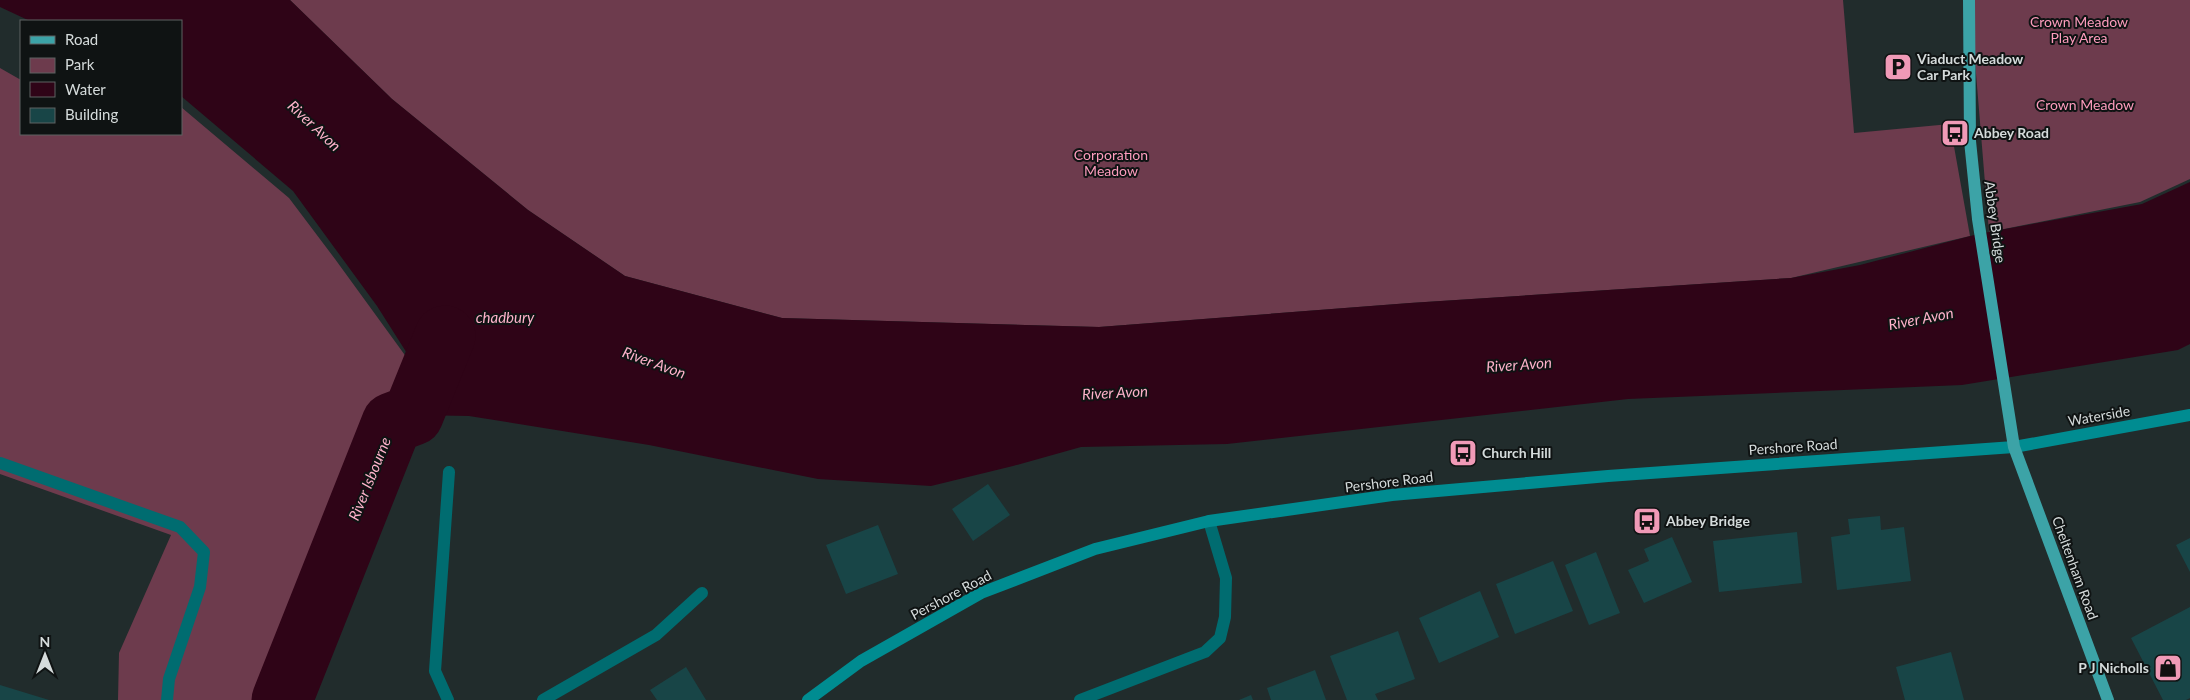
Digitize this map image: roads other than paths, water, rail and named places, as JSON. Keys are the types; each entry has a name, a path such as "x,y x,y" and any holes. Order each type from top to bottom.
{"main road":[{"name":"Abbey Bridge","path":"1969,0 1970,141 1978,219 2014,447"},
{"name":"Waterside","path":"2014,447 2190,415"},
{"name":"Pershore Road","path":"808,700 860,661 981,593 1095,549 1209,521 1421,492 1608,476 2014,447"},
{"name":"Cheltenham Road","path":"2014,447 2108,700"}],"street":[{"path":"0,462 180,527 204,552 200,587 169,679 167,700"},
{"path":"448,700 435,671 449,472"},
{"path":"1080,700 1205,652 1220,638 1225,617 1226,578 1209,521"},
{"path":"543,700 656,635 702,593"}],"water":[{"name":"chadbury","path":"0,0 290,0 392,99 528,210 625,276 782,318 1099,327 1410,303 1791,278 1860,265 1978,234 2142,204 2190,182 2190,344 2178,350 1962,385 1628,399 1227,444 1081,447 931,486 818,479 649,445 469,416 413,415 410,358 377,306 293,191 182,97 182,20 28,20 0,7"}],"waterway":[{"name":"River Isbourne","path":"282,700 392,423 413,415 445,336"}],"place":[{"name":"Viaduct Meadow Car Park","path":"1898,67"},
{"name":"Abbey Road","path":"1955,133"},
{"name":"Church Hill","path":"1463,453"},
{"name":"Abbey Bridge","path":"1647,521"},
{"name":"P J Nicholls","path":"2168,668"}],"park label":[{"name":"Crown Meadow Play Area","path":"2079,30"},
{"name":"Crown Meadow","path":"2085,105"},
{"name":"Corporation Meadow","path":"1111,164"}],"water label":[{"name":"River Avon","path":"314,126"},
{"name":"River Avon","path":"1921,319"},
{"name":"River Avon","path":"654,363"},
{"name":"River Avon","path":"1519,365"},
{"name":"River Avon","path":"1115,393"}]}
